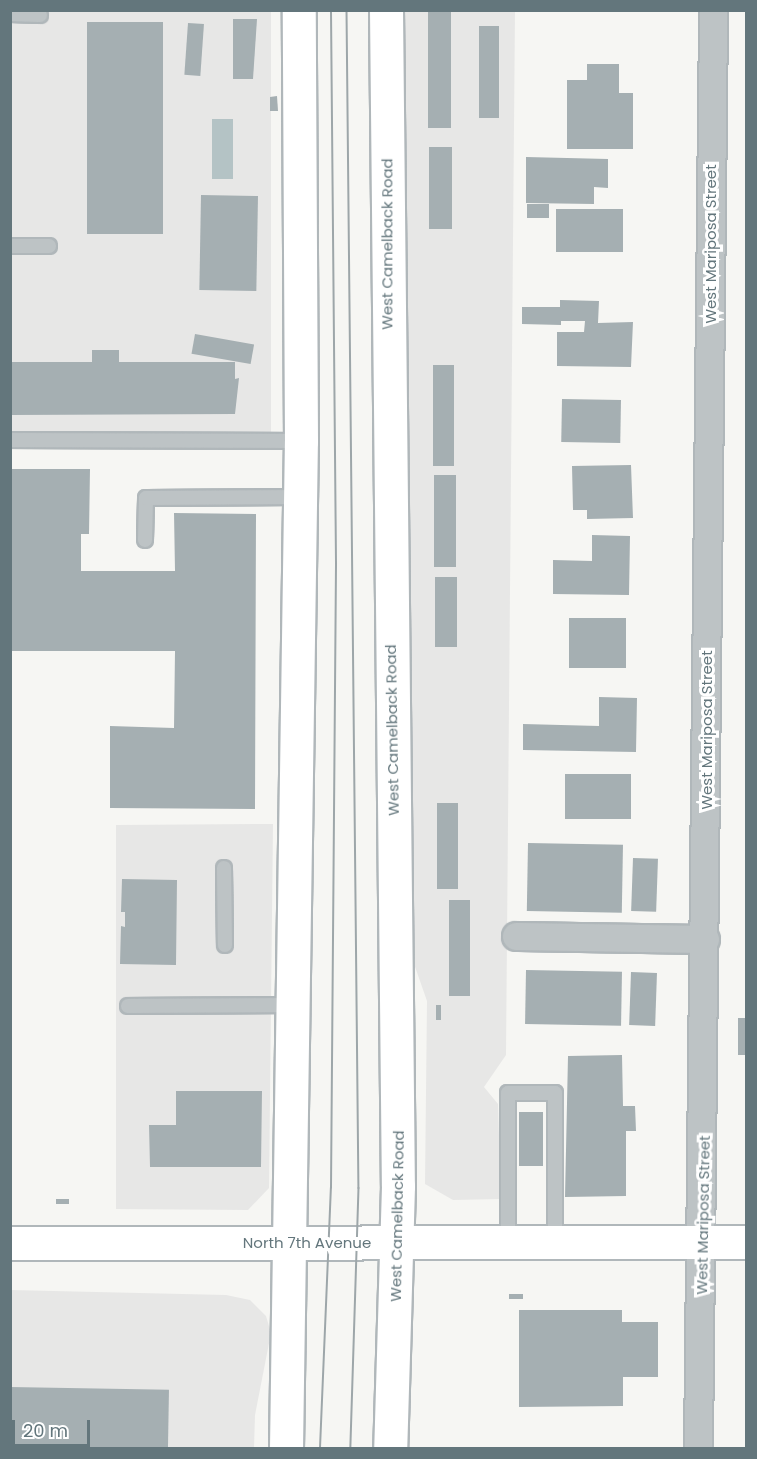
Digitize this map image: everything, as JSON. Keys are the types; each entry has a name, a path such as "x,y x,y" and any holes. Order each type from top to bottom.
{"main road":[{"path":"286,1449 291,1243 301,441 299,10"},
{"name":"West Camelback Road","path":"386,10 398,1242 390,1449"},
{"name":"North 7th Avenue","path":"10,1243 747,1242"}],"street":[{"name":"West Mariposa Street","path":"698,1449 703,1242 713,10"},
{"path":"516,936 705,939"}],"lane":[{"path":"10,14 40,15"},
{"path":"10,246 49,246"},
{"path":"10,440 301,441"},
{"path":"145,540 146,498 300,497"},
{"path":"224,868 225,945"},
{"path":"128,1006 293,1005"},
{"path":"508,1243 508,1093 555,1093 555,1243"}],"shaded area":[{"path":"10,11 271,11 271,432 10,432"},
{"path":"404,11 515,11 506,1055 484,1087 498,1104 501,1199 453,1200 425,1184 427,1001 413,961"},
{"path":"212,119 233,119 233,179 212,179"},
{"path":"273,824 269,1188 248,1210 116,1209 116,825"},
{"path":"10,1290 226,1295 250,1300 266,1316 271,1333 255,1415 254,1448 11,1448"}],"building":[{"path":"428,10 451,10 451,128 428,128"},
{"path":"233,19 257,19 253,79 233,79"},
{"path":"87,22 163,22 163,234 87,234"},
{"path":"188,23 204,24 200,76 184,75"},
{"path":"479,26 499,26 499,118 479,118"},
{"path":"587,64 619,64 619,93 633,93 633,149 567,149 567,80 587,80"},
{"path":"277,96 278,111 270,111 270,97"},
{"path":"429,147 452,147 452,229 429,229"},
{"path":"526,157 608,159 608,188 594,187 594,204 526,203"},
{"path":"201,195 258,196 256,291 199,290"},
{"path":"527,204 549,204 549,218 527,218"},
{"path":"556,209 623,209 623,252 556,252"},
{"path":"560,300 599,301 598,323 633,322 631,367 557,366 557,332 584,332 585,321 561,321 561,325 522,324 522,307 560,307"},
{"path":"195,334 254,344 251,364 192,354"},
{"path":"92,350 119,350 119,362 235,362 235,379 239,378 235,414 10,415 10,362 92,362"},
{"path":"433,365 454,365 454,466 433,466"},
{"path":"562,399 621,400 620,443 561,442"},
{"path":"631,465 633,518 587,519 587,510 573,510 572,466"},
{"path":"10,469 90,469 89,534 81,534 81,571 175,571 174,513 256,514 255,809 110,808 110,726 174,728 175,651 10,651"},
{"path":"434,475 456,475 456,567 434,567"},
{"path":"592,535 630,536 629,595 553,594 553,560 592,561"},
{"path":"435,577 457,577 457,647 435,647"},
{"path":"569,618 626,618 626,668 569,668"},
{"path":"599,697 637,698 636,752 523,750 523,724 599,726"},
{"path":"565,774 631,774 631,819 565,819"},
{"path":"437,803 458,803 458,889 437,889"},
{"path":"528,843 623,845 622,913 527,911"},
{"path":"633,858 658,859 656,912 631,911"},
{"path":"122,879 177,880 176,965 120,964 121,926 125,927 125,912 121,912"},
{"path":"449,900 470,900 470,996 449,996"},
{"path":"526,970 622,972 621,1026 525,1024"},
{"path":"631,972 657,973 655,1026 629,1025"},
{"path":"436,1005 441,1005 441,1020 436,1020"},
{"path":"738,1018 746,1018 746,1055 738,1055"},
{"path":"622,1055 623,1106 635,1106 636,1131 626,1131 626,1196 565,1197 568,1056"},
{"path":"176,1091 262,1091 261,1167 150,1167 149,1125 176,1125"},
{"path":"519,1112 543,1112 543,1166 519,1166"},
{"path":"56,1199 69,1199 69,1204 56,1204"},
{"path":"509,1294 523,1294 523,1299 509,1299"},
{"path":"519,1310 622,1310 622,1322 658,1322 658,1377 623,1377 623,1406 519,1407"},
{"path":"10,1387 169,1390 168,1448 10,1448"}],"tram line":[{"path":"320,1448 331,1188 336,563 331,10"},
{"path":"347,10 359,1188 351,1448"}]}
